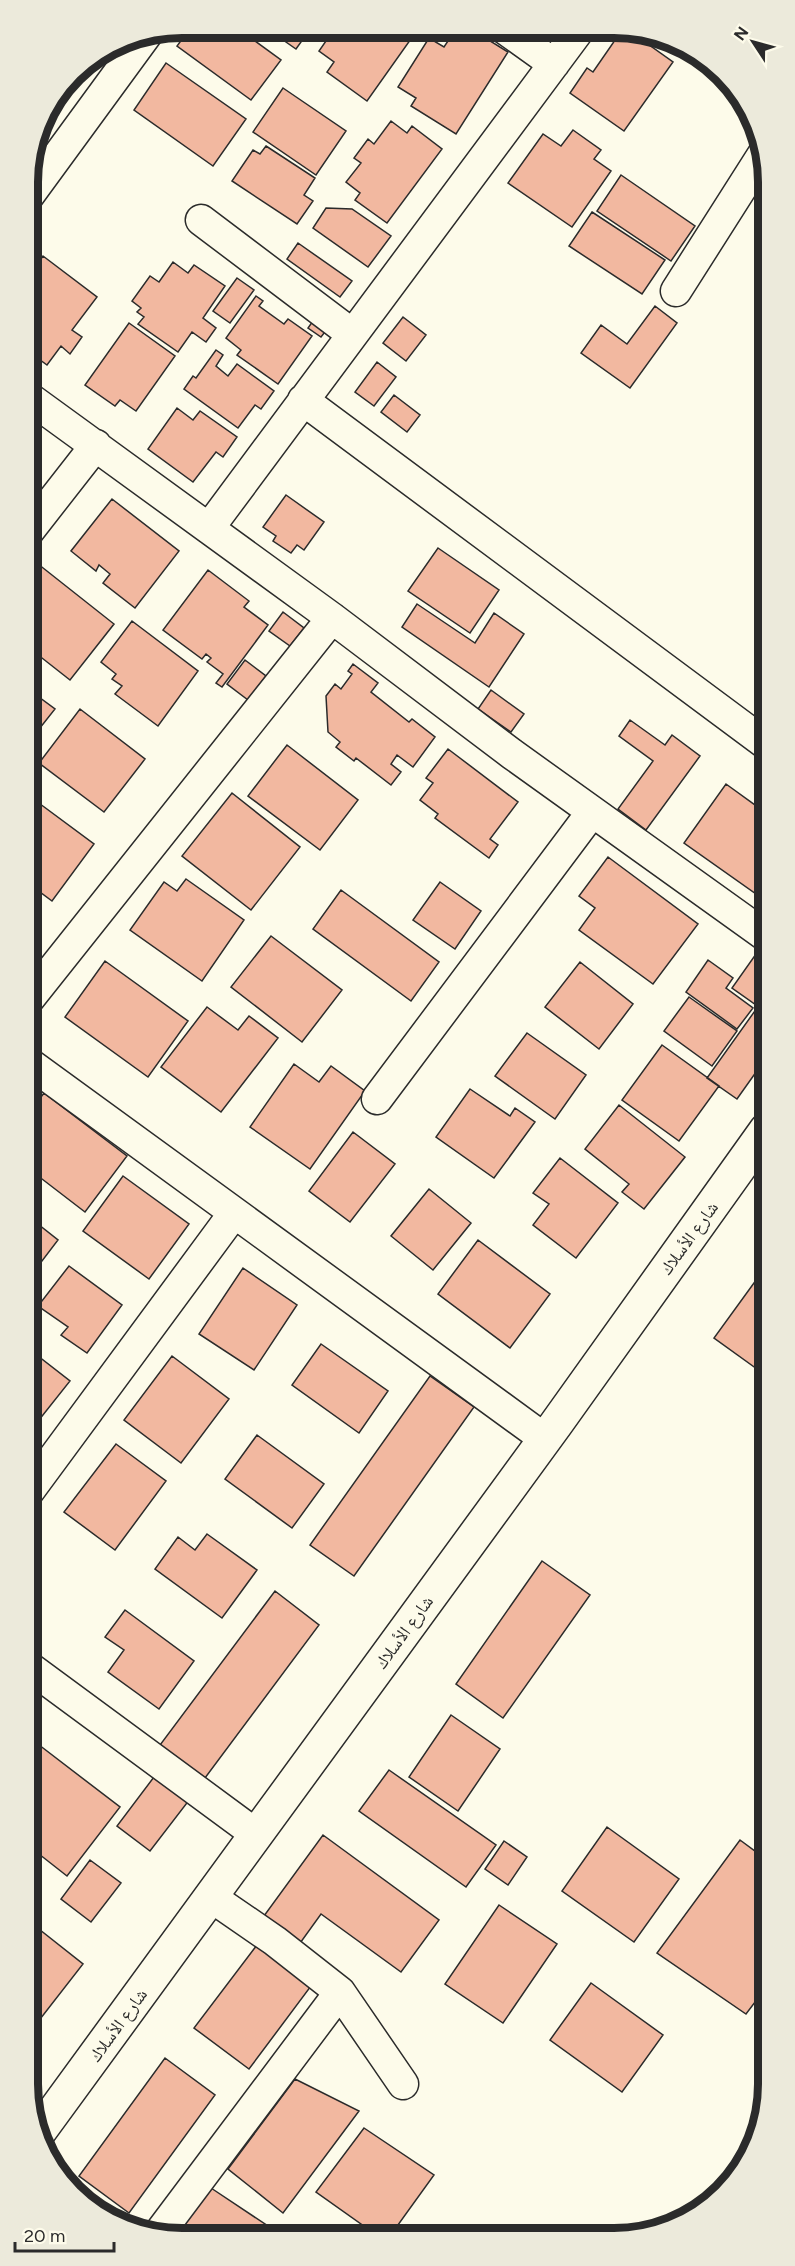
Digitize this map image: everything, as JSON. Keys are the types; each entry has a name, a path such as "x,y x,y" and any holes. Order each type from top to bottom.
{"street":[{"path":"518,38 554,64"},
{"path":"209,528 573,38"},
{"path":"38,183 140,43"},
{"path":"676,291 756,165"},
{"path":"201,220 352,334"},
{"path":"303,400 758,738"},
{"path":"38,404 332,618 512,754 758,930"},
{"path":"38,519 96,445"},
{"path":"38,986 332,618"},
{"path":"377,1099 592,812"},
{"path":"38,1070 545,1439"},
{"name":"شارع الأسلاك","path":"44,2126 545,1439 757,1142"},
{"path":"38,1479 234,1213"},
{"path":"38,1674 256,1835"},
{"path":"211,1897 275,1941 340,1992 403,2084"},
{"path":"164,2227 340,1992"}],"building":[{"path":"183,38 251,38 281,60 251,100 177,46"},
{"path":"280,38 304,38 296,49"},
{"path":"328,38 412,38 367,101 327,72 334,62 319,51"},
{"path":"429,38 444,47 450,38 485,38 508,52 456,134 411,106 416,98 398,87"},
{"path":"616,38 642,40 673,62 624,131 570,93 587,68 593,72"},
{"path":"166,63 246,119 213,166 134,110"},
{"path":"283,88 346,131 316,175 253,132"},
{"path":"391,121 407,133 412,126 442,149 387,223 355,200 360,193 346,182 361,163 354,158 368,139 374,144"},
{"path":"573,130 601,150 594,159 611,171 572,227 508,183 543,134 561,146"},
{"path":"266,146 315,178 304,195 313,201 297,224 232,181 253,150 260,154"},
{"path":"621,175 695,226 671,261 597,211"},
{"path":"326,208 352,209 391,236 368,267 313,228"},
{"path":"592,212 665,260 642,294 569,246"},
{"path":"298,243 352,281 340,297 287,259"},
{"path":"43,256 97,297 72,330 82,337 70,354 61,346 47,365 38,358 38,263"},
{"path":"173,262 188,273 194,265 225,286 203,318 216,328 206,342 192,332 178,352 138,324 144,317 137,312 141,308 132,301 150,276 159,282"},
{"path":"237,278 254,290 230,323 213,311"},
{"path":"256,296 263,301 259,306 284,324 288,319 312,336 278,384 237,355 241,350 226,338"},
{"path":"655,306 677,323 630,388 581,353 601,325 627,344"},
{"path":"403,317 426,335 406,361 383,343"},
{"path":"315,318 328,328 321,337 308,328"},
{"path":"129,323 175,356 136,411 120,400 115,406 85,385"},
{"path":"216,350 223,355 216,366 228,376 237,364 274,391 261,409 255,405 238,428 184,389 193,376 196,378"},
{"path":"377,362 396,377 374,406 355,392"},
{"path":"394,395 420,415 407,432 381,412"},
{"path":"177,408 193,420 200,411 237,437 223,457 216,452 193,482 148,449"},
{"path":"286,495 324,522 304,550 297,545 291,553 273,541 276,536 263,527"},
{"path":"112,499 179,551 135,608 103,583 110,574 99,565 96,571 71,551"},
{"path":"438,548 499,590 470,633 408,591"},
{"path":"38,564 114,624 70,680 38,655"},
{"path":"208,570 249,601 244,607 268,625 222,687 216,683 223,674 207,662 211,658 206,654 202,659 163,630"},
{"path":"417,604 475,643 494,613 524,634 489,687 402,627"},
{"path":"283,612 304,628 290,646 269,631"},
{"path":"132,621 198,671 158,726 115,694 122,686 112,679 116,674 101,662"},
{"path":"245,660 266,676 248,700 227,684"},
{"path":"353,664 378,683 371,692 409,722 412,719 435,737 413,767 397,755 391,764 401,772 391,785 356,758 354,761 336,747 340,742 328,732 326,696 335,684 341,689 352,674 348,671"},
{"path":"491,690 524,714 511,732 478,709"},
{"path":"38,696 55,709 38,730"},
{"path":"80,709 145,759 104,812 39,763"},
{"path":"630,720 665,745 672,735 700,756 646,830 618,809 653,761 619,736"},
{"path":"287,745 358,800 320,850 248,796"},
{"path":"448,749 518,802 490,839 498,845 489,858 435,818 438,814 420,800 433,783 426,778"},
{"path":"726,784 758,807 758,895 684,843"},
{"path":"232,793 300,847 251,910 182,856"},
{"path":"38,802 94,844 52,901 38,890"},
{"path":"608,857 698,924 653,984 579,930 595,908 579,896"},
{"path":"186,879 244,920 202,981 130,930 164,882 177,891"},
{"path":"440,882 481,911 455,949 413,920"},
{"path":"341,890 439,962 411,1001 313,929"},
{"path":"271,936 342,990 302,1042 231,987"},
{"path":"756,954 758,955 758,1006 732,988"},
{"path":"708,960 733,978 726,988 753,1008 737,1029 686,992"},
{"path":"105,961 188,1021 148,1077 65,1017"},
{"path":"580,962 633,1004 599,1049 545,1007"},
{"path":"689,997 737,1031 712,1066 664,1031"},
{"path":"207,1007 238,1030 249,1016 278,1038 221,1112 161,1067"},
{"path":"757,1008 758,1070 737,1099 707,1078"},
{"path":"527,1033 586,1075 555,1119 495,1076"},
{"path":"662,1045 719,1086 679,1141 622,1100"},
{"path":"294,1064 319,1082 331,1066 365,1091 310,1169 250,1127"},
{"path":"470,1089 510,1116 515,1108 535,1122 494,1178 436,1137"},
{"path":"44,1093 127,1156 85,1212 38,1176 38,1101"},
{"path":"619,1105 685,1157 644,1209 622,1192 629,1184 585,1149"},
{"path":"353,1132 395,1164 350,1222 309,1191"},
{"path":"560,1158 618,1203 576,1258 533,1225 549,1204 533,1193"},
{"path":"123,1176 189,1224 149,1279 83,1231"},
{"path":"429,1189 471,1223 433,1270 391,1236"},
{"path":"38,1224 58,1240 38,1266"},
{"path":"478,1240 550,1294 510,1348 438,1294"},
{"path":"69,1266 122,1305 87,1353 61,1335 68,1327 38,1306"},
{"path":"243,1268 297,1305 254,1370 199,1334"},
{"path":"757,1278 757,1369 714,1338"},
{"path":"321,1344 388,1391 359,1433 292,1385"},
{"path":"38,1356 70,1381 38,1421"},
{"path":"172,1356 229,1399 181,1463 124,1420"},
{"path":"430,1376 474,1407 354,1576 310,1545"},
{"path":"257,1435 324,1484 292,1528 225,1479"},
{"path":"116,1444 166,1481 115,1550 64,1512"},
{"path":"207,1534 257,1570 222,1618 155,1569 178,1537 195,1550"},
{"path":"542,1561 590,1595 503,1718 456,1684"},
{"path":"275,1591 319,1625 205,1778 160,1745"},
{"path":"125,1610 194,1661 159,1709 108,1672 124,1650 105,1637"},
{"path":"451,1715 500,1749 458,1811 409,1777"},
{"path":"38,1744 120,1807 67,1876 38,1853"},
{"path":"389,1770 496,1845 466,1887 359,1811"},
{"path":"157,1773 190,1799 150,1851 117,1826"},
{"path":"607,1827 679,1879 634,1942 562,1891"},
{"path":"323,1835 439,1920 401,1972 321,1914 298,1946 261,1920"},
{"path":"740,1840 757,1853 757,1999 746,2014 657,1953"},
{"path":"504,1841 527,1857 508,1885 485,1869"},
{"path":"90,1860 121,1883 91,1922 61,1899"},
{"path":"499,1905 557,1944 503,2023 445,1984"},
{"path":"38,1928 83,1964 38,2022"},
{"path":"260,1941 314,1982 249,2069 194,2028"},
{"path":"591,1983 663,2035 622,2092 550,2040"},
{"path":"165,2058 215,2095 129,2213 79,2176"},
{"path":"295,2079 359,2111 283,2213 228,2169"},
{"path":"364,2128 434,2175 396,2228 367,2228 316,2192"},
{"path":"211,2188 268,2226 267,2228 182,2228"}]}
